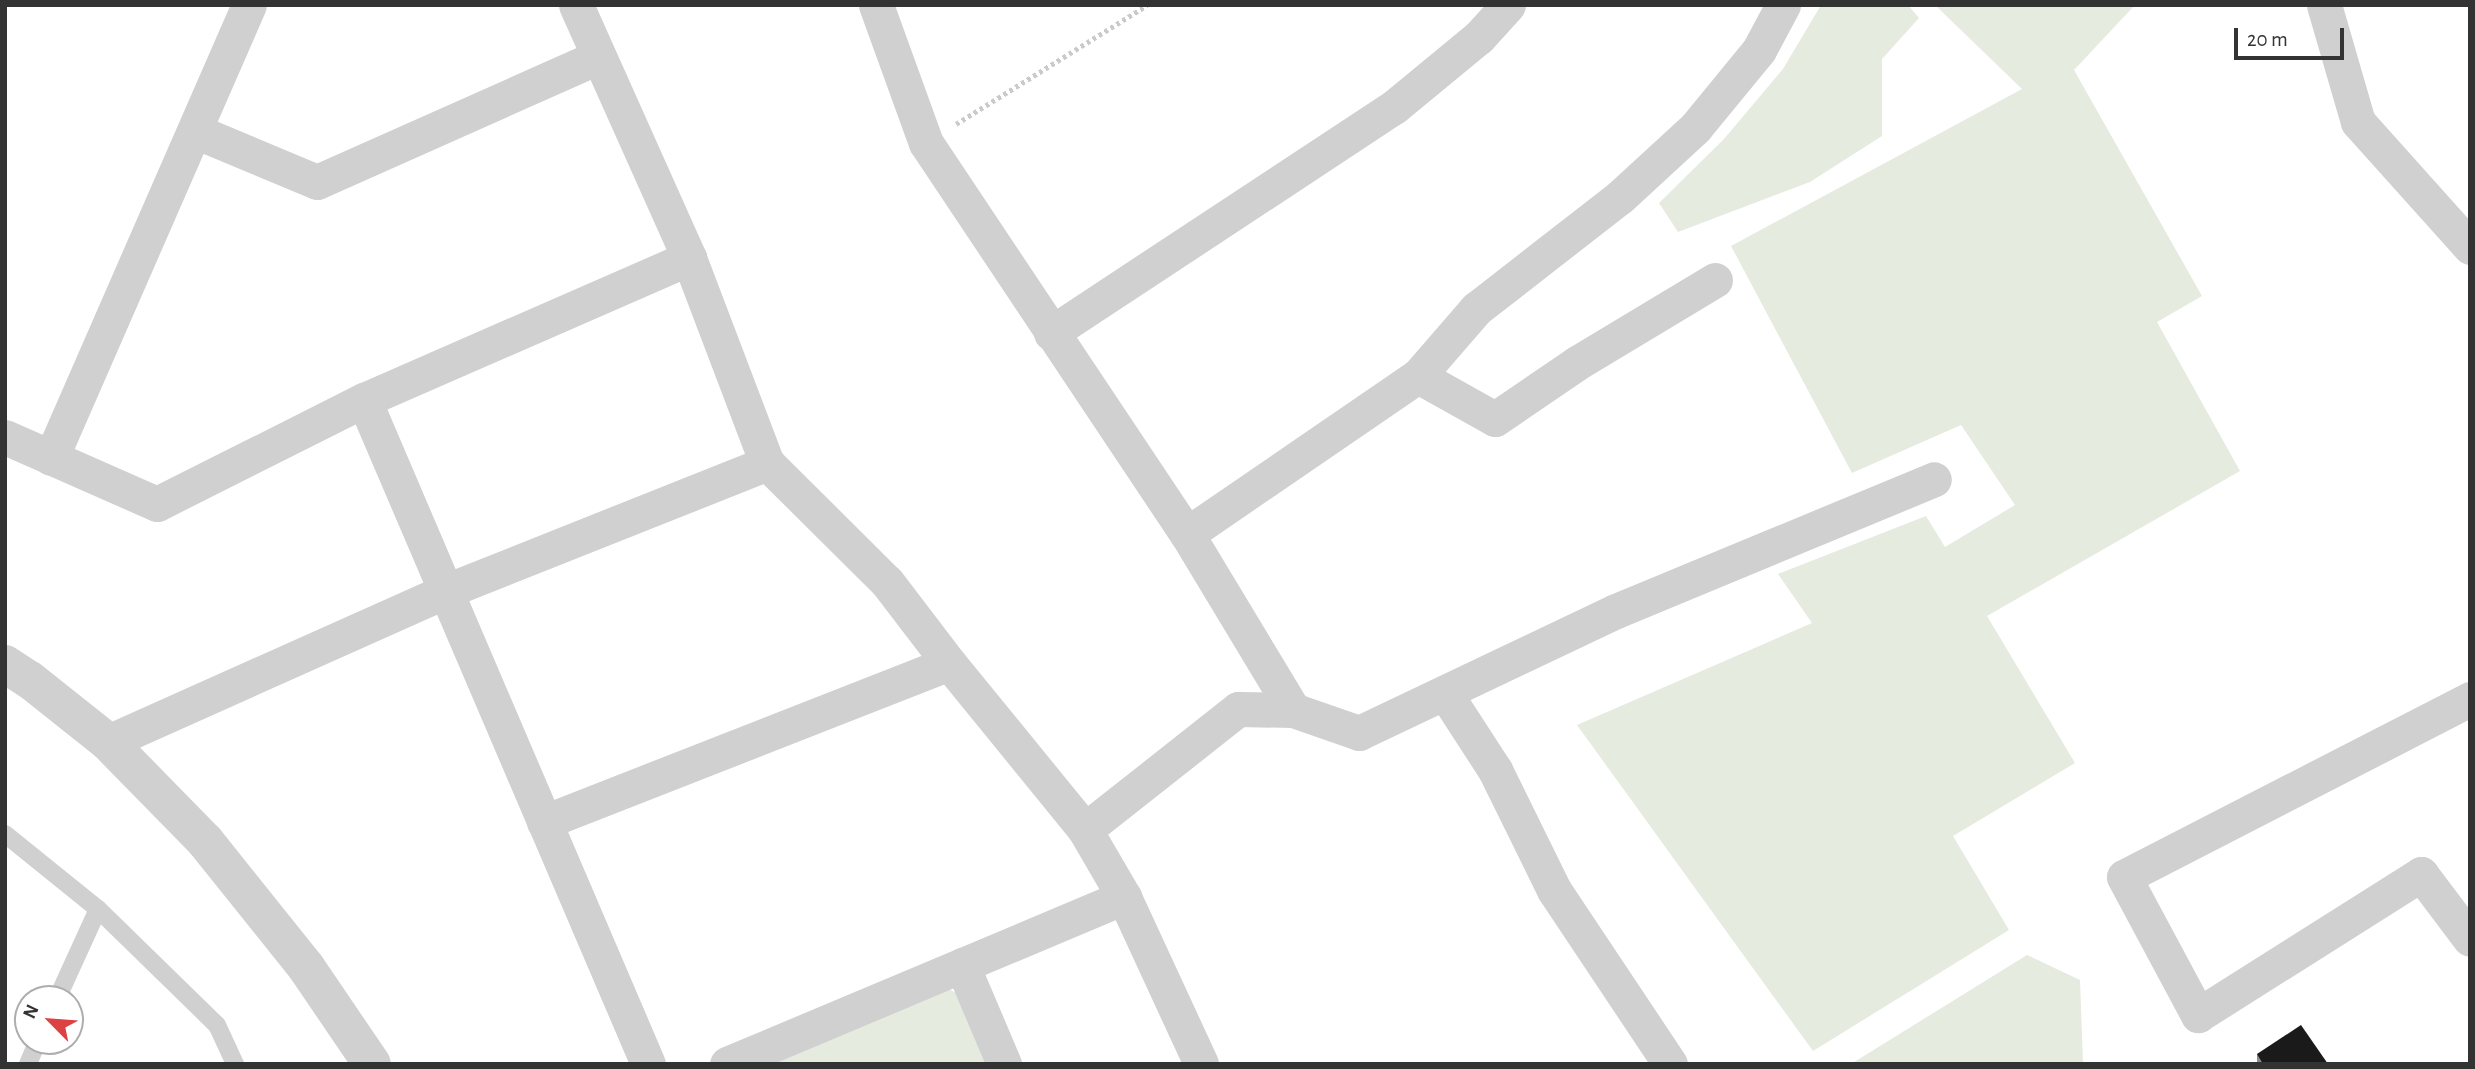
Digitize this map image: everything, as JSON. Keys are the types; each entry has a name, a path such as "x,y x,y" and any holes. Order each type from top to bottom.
{"street":[{"path":"51,458 249,5"},
{"path":"576,5 689,258 767,463 887,582 1085,830 1124,897 1200,1064"},
{"path":"876,5 926,143 1187,534 1293,710"},
{"path":"1051,333 1394,107 1479,37 1508,5"},
{"path":"1187,534 1418,376 1476,309 1620,197 1695,128 1759,50 1783,5"},
{"path":"2324,5 2358,122 2470,247"},
{"path":"195,131 317,182 598,57"},
{"path":"5,437 158,504 364,400 689,258"},
{"path":"1418,376 1495,419 1577,363 1715,280"},
{"path":"364,400 648,1064"},
{"path":"108,742 446,591 767,463"},
{"path":"1085,830 1238,709 1293,710 1359,733 1616,611 1934,479"},
{"path":"544,822 949,663"},
{"path":"5,664 30,680 108,742 205,841 306,967 372,1064"},
{"path":"1444,693 1495,770 1554,890 1670,1064"},
{"path":"2470,699 2124,877 2198,1015 2421,874 2470,939"},
{"path":"727,1064 1124,897"},
{"path":"962,965 1004,1064"}],"lane":[{"path":"5,834 98,909 218,1025 234,1064"},
{"path":"63,985 98,909"}],"path":[{"path":"926,143 1147,5"}],"shaded area":[{"path":"1821,5 1908,5 1919,18 1882,59 1882,136 1810,182 1678,232 1659,203 1724,139 1783,69"},
{"path":"1935,5 2135,5 2074,70 2202,296 2157,322 2240,471 1987,616 2075,763 1953,836 2009,930 1813,1051 1577,725 1812,623 1778,574 1926,516 1945,547 2015,505 1961,425 1852,473 1731,246 2022,89"},
{"path":"2027,955 2080,980 2083,1064 1851,1064"},
{"path":"949,989 968,1000 995,1064 772,1064"}],"building":[{"path":"2301,1025 2328,1064 2263,1064 2257,1054"}]}
